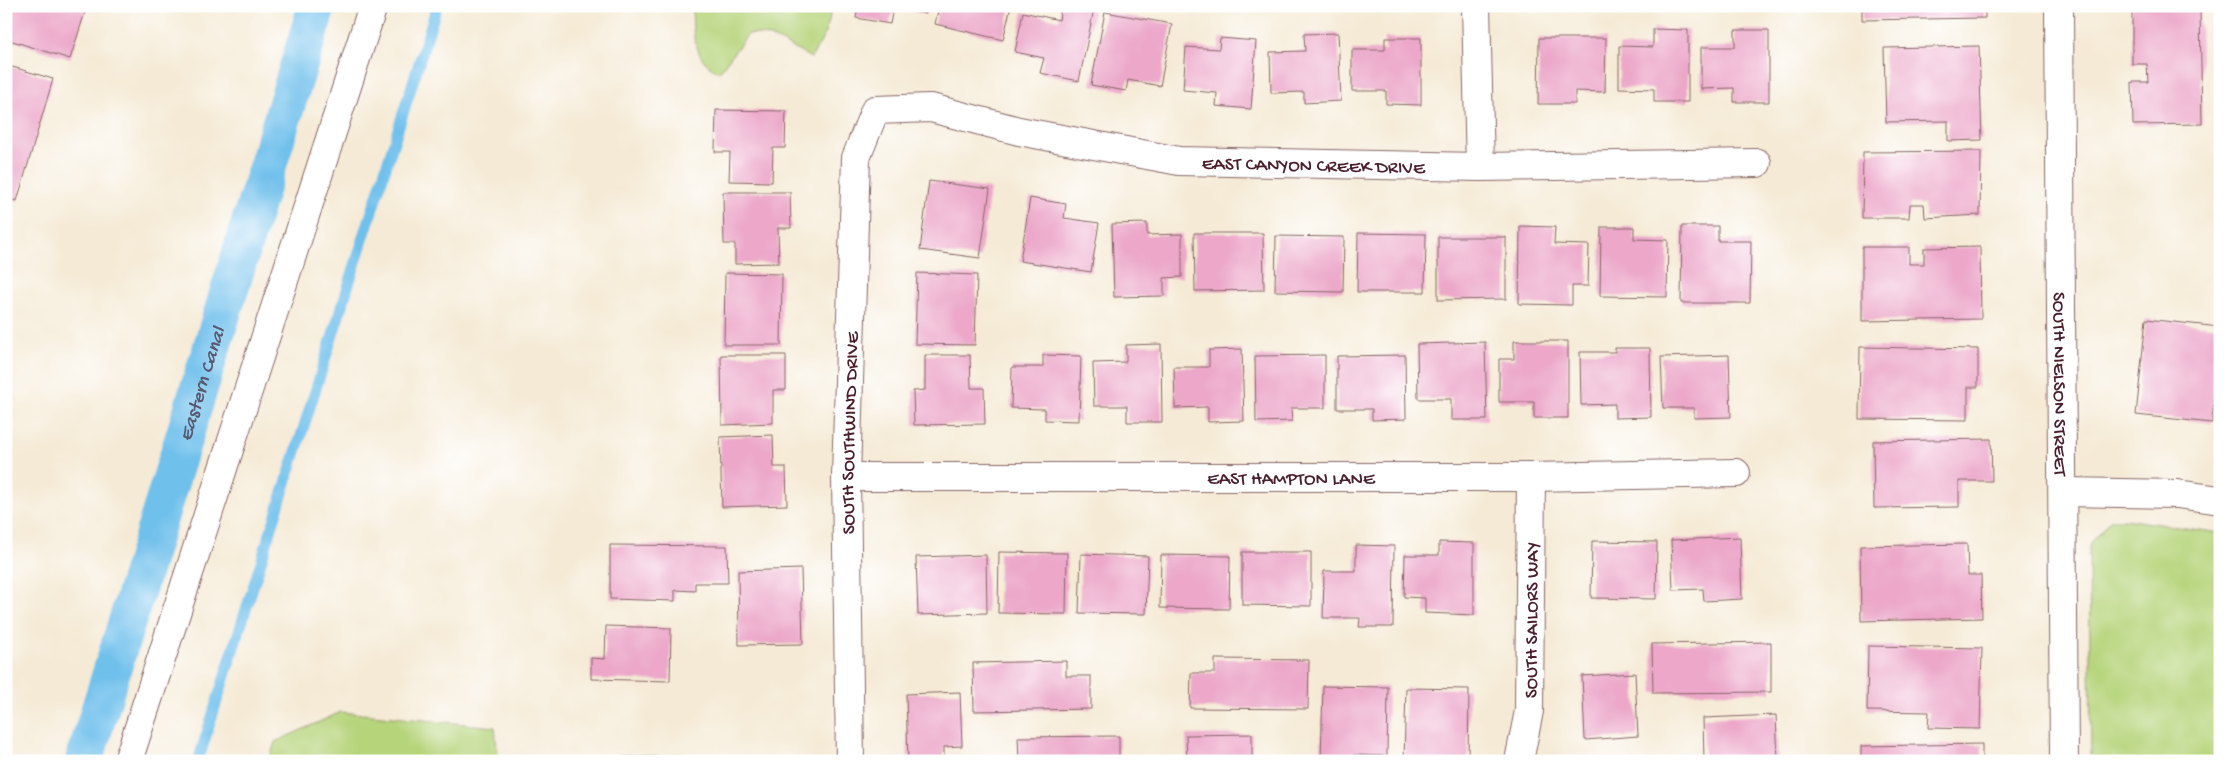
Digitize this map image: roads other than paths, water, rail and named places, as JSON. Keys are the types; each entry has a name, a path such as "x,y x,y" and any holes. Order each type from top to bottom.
{"street":[{"path":"128,761 374,6"},
{"path":"1476,6 1480,168"},
{"name":"SOUTH NIELSON STREET","path":"2060,6 2064,761"},
{"name":"EAST CANYON CREEK DRIVE","path":"875,110 930,108 1019,131 1179,161 1480,168 1757,163"},
{"name":"SOUTH SOUTHWIND DRIVE","path":"850,761 846,477 856,158 875,110"},
{"name":"EAST HAMPTON LANE","path":"846,477 1532,477 1736,473"},
{"name":"SOUTH SAILORS WAY","path":"1518,761 1530,710 1532,477"},
{"path":"2064,492 2177,494 2220,500"}],"waterway":[{"name":"Eastern Canal","path":"84,761 317,6"},
{"path":"198,761 437,6"}]}
